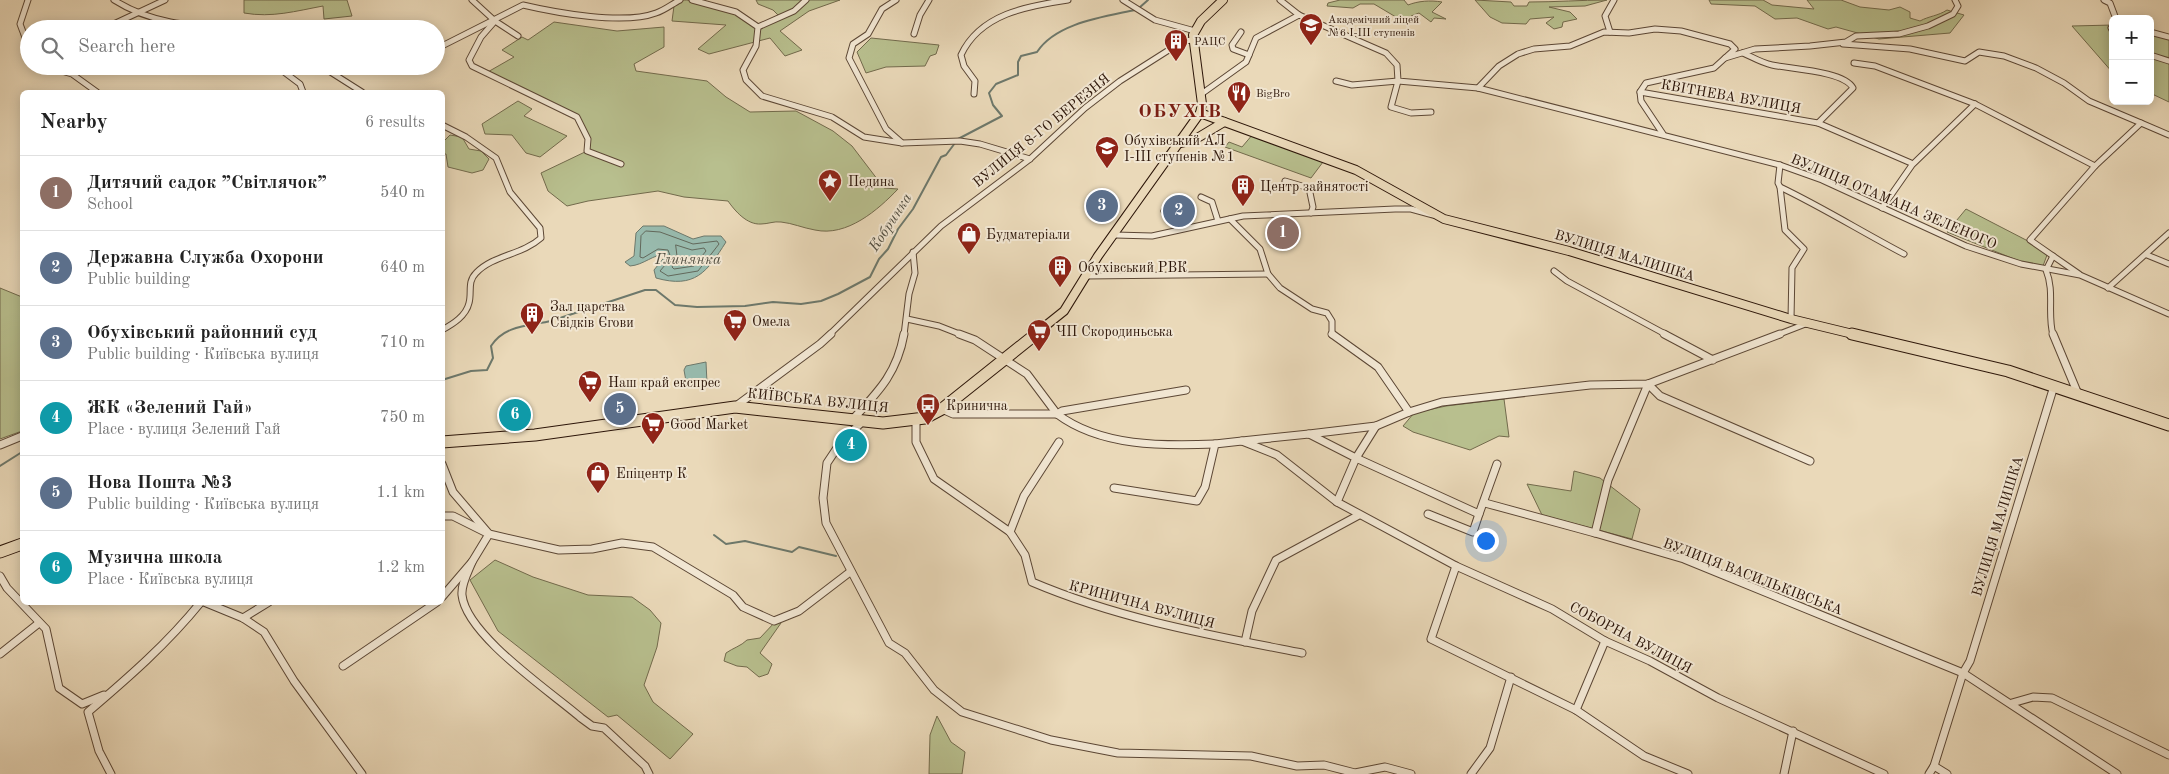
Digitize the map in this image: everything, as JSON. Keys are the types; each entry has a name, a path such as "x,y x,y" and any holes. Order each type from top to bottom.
{"main road":[{"path":"1200,114 1200,95 1193,40 1201,20 1222,0"},
{"name":"ВУЛИЦЯ МАЛИШКА","path":"1200,114 1356,170 1444,219 1569,251 1791,319 2008,371 2169,425"},
{"name":"КИЇВСЬКА ВУЛИЦЯ","path":"445,442 535,435 735,407 883,424 916,420 942,409 1003,358 1064,311 1098,256 1115,235 1200,114"},
{"path":"1180,143 1194,140 1224,122"},
{"path":"0,552 20,545"}],"street":[{"path":"21,20 28,0"},
{"path":"114,0 135,14 161,20"},
{"path":"122,20 165,0"},
{"path":"472,0 495,21 518,36"},
{"path":"445,45 495,21 523,5 556,13 635,18 657,13 680,0"},
{"path":"692,0 727,8 744,16 758,27"},
{"path":"758,27 794,11 806,0"},
{"path":"896,0 882,9 868,34 853,44 849,52 849,58 886,129 902,143"},
{"path":"914,34 920,15 929,0"},
{"path":"974,94 975,81 964,66 961,54 968,40 980,28 1027,6 1068,0"},
{"path":"1123,0 1165,24 1195,31"},
{"path":"1280,0 1299,15 1386,53 1397,65 1398,81 1391,107 1411,113 1431,112"},
{"path":"1610,32 1604,16 1614,0"},
{"path":"1725,58 1770,47 1810,46 1846,42 1856,36 1900,34 1928,26 1953,14 1958,6 1955,0"},
{"path":"2106,0 2114,15"},
{"path":"531,6 536,1"},
{"path":"1200,95 1246,62 1256,38 1299,15"},
{"path":"495,21 481,37 472,54 469,60 472,66 577,118 588,139 587,151 621,164"},
{"path":"758,27 757,44 744,63 744,78 750,86 773,100 832,116 846,124 854,132 891,144 957,141 980,144 1030,158"},
{"path":"1478,88 1499,66 1518,54 1534,49 1570,46 1604,32 1629,33 1655,29 1708,37 1730,44 1735,49 1714,68 1646,83 1640,92 1641,101 1663,134"},
{"path":"1241,32 1232,45 1233,49 1249,55"},
{"path":"2154,33 2169,36"},
{"name":"ВУЛИЦЯ 8-ГО БЕРЕЗНЯ","path":"735,407 820,344 941,226 1030,158 1085,108 1120,81 1184,41 1193,40"},
{"path":"1834,43 1910,48 1965,62 1979,52 2004,56 2036,68 2064,83 2089,101 2169,135"},
{"name":"КВІТНЕВА ВУЛИЦЯ","path":"1743,53 1770,65 1803,69 1851,84 1853,88 1818,123"},
{"path":"2154,56 2169,61"},
{"path":"1854,63 1875,66 1975,104 2095,166"},
{"path":"73,75 94,90"},
{"path":"288,75 300,84 302,90"},
{"path":"335,75 359,90"},
{"name":"ВУЛИЦЯ ОТАМАНА ЗЕЛЕНОГО","path":"1336,81 1352,85 1362,82 1398,81 1478,88 1780,165 1822,180 1966,246 2046,270 2080,275 2169,314"},
{"name":"КВІТНЕВА ВУЛИЦЯ","path":"1640,92 1818,123 1911,163"},
{"path":"1882,208 1890,192 1911,163 1975,104"},
{"path":"2080,275 2030,240 2095,166 2141,123"},
{"path":"445,126 466,137 496,158 510,192 540,228 541,238 532,246 485,265 476,273 470,283 469,307 457,320 445,328"},
{"name":"ВУЛИЦЯ ОТАМАНА ЗЕЛЕНОГО","path":"1780,165 1778,183 1785,230 1804,249 1792,268 1791,319"},
{"path":"1285,181 1309,188 1313,207 1311,213"},
{"path":"1780,187 1818,205 1838,219 1904,254"},
{"path":"1201,198 1212,202 1218,221"},
{"path":"1115,235 1152,236 1230,219 1311,213 1411,209 1444,219"},
{"path":"1164,212 1175,220 1177,230"},
{"path":"1230,219 1260,249 1268,274 1292,296 1312,309 1327,313 1332,321 1332,334 1369,356 1385,373 1409,412"},
{"path":"2108,288 2147,255 2169,233"},
{"path":"913,252 917,268 908,299 907,319 899,358 887,381 826,463 822,498 826,523 850,572 889,643 906,653 934,690 962,712 986,722 1051,740 1118,752 1197,756 1251,756 1297,766 1324,764 1355,773 1385,768 1411,774"},
{"path":"2147,255 2169,264"},
{"path":"2053,256 2046,270 2052,283 2050,320 2056,343 2078,394"},
{"path":"1554,271 1583,290 1713,360"},
{"path":"1086,276 1268,274"},
{"path":"907,319 939,326 975,340 1027,374 1057,414 1065,422 1084,432 1156,444 1215,444 1376,426 1409,412 1442,402 1590,386 1648,384 1808,323"},
{"path":"1648,384 1660,396 1810,461"},
{"path":"1595,533 1608,480 1648,384"},
{"name":"ВУЛИЦЯ МАЛИШКА","path":"1964,674 1970,661 2054,386"},
{"path":"942,409 953,414 1057,414 1062,411 1186,390"},
{"name":"КРИНИЧНА ВУЛИЦЯ","path":"916,420 916,442 922,458 934,479 1010,532 1025,555 1032,582 1045,589 1172,628 1302,653"},
{"path":"1337,502 1356,458 1376,426"},
{"path":"1309,434 1356,458 1479,514"},
{"path":"0,444 20,437"},
{"name":"СОБОРНА ВУЛИЦЯ","path":"1242,441 1277,455 1337,502 1456,566 1552,609 1606,641 1650,661 1718,698 1884,774"},
{"path":"1010,532 1014,516 1030,485 1059,442"},
{"path":"1114,488 1197,501 1205,491 1210,457 1215,444"},
{"path":"1428,514 1473,532 1497,464"},
{"path":"445,472 452,492 489,534"},
{"name":"ВУЛИЦЯ ВАСИЛЬКІВСЬКА","path":"1484,503 1595,533 1684,560 1964,674 2117,774"},
{"path":"1246,642 1252,611 1276,560 1359,515"},
{"path":"445,516 453,516 489,534 559,550 592,549 622,543 654,547 733,595 743,607 774,621 799,610 850,572"},
{"path":"445,594 472,562 489,534"},
{"path":"472,562 462,596 474,625 490,641 581,718 592,726 604,728 645,766 649,774"},
{"path":"1456,566 1431,639 1576,710 1644,756 1688,774"},
{"path":"0,576 7,588 20,602"},
{"path":"23,605 46,629 59,688 82,704 108,694"},
{"path":"111,774 99,751 88,712 145,664 174,635 199,605"},
{"path":"210,605 243,618 264,632 282,657 294,681 362,774"},
{"path":"243,618 264,605"},
{"path":"343,666 433,605"},
{"path":"0,654 39,623"},
{"path":"1576,710 1606,641"},
{"path":"1928,774 1934,766 1964,674"},
{"path":"1471,774 1490,748 1511,677"},
{"path":"2012,704 2033,697 2052,698 2169,755"},
{"path":"1784,774 1793,731"},
{"path":"1934,766 1947,774"}],"green space":[{"path":"244,0 347,0 352,16 324,19 323,6 294,12 264,15 244,13"},
{"path":"683,0 721,7 740,15 754,25 781,18 773,10 758,4 756,0 840,0 809,11 780,31 802,50 785,56 770,38 709,54 698,49 726,25 672,21 674,6"},
{"path":"1340,0 1404,0 1408,5 1424,1 1442,2 1432,12 1446,19 1434,18 1431,22 1419,13 1411,16 1406,23 1374,4 1360,4 1353,8 1327,6 1328,3"},
{"path":"1475,0 1511,2 1514,6 1527,6 1529,2 1607,0 1585,6 1549,7 1570,12 1577,19 1563,22 1562,27 1554,29 1546,23 1554,17 1530,19 1526,24 1502,23 1490,17"},
{"path":"1709,0 1763,0 1772,5 1814,9 1807,0 1841,0 1860,7 1889,10 1900,7 1910,12 1910,18 1920,21 1947,10 1964,15 1950,33 1879,39 1836,27 1828,29 1797,18 1775,19 1755,6 1711,4"},
{"path":"554,22 617,31 664,27 664,47 634,64 636,71 707,81 726,97 750,112 796,111 833,131 852,146 884,188 898,189 861,220 839,230 827,231 781,222 756,224 742,217 728,201 684,197 658,191 588,201 567,206 548,191 541,173 587,151 588,139 577,118 486,73 514,57 502,50 522,37 528,40"},
{"path":"2109,25 2109,68 2072,26"},
{"path":"2154,32 2169,36 2169,102 2154,95"},
{"path":"871,38 939,45 936,54 930,56 925,66 886,67 866,73 857,52"},
{"path":"518,101 532,109 524,116 567,136 540,157 526,153 512,135 485,134 482,124"},
{"path":"1253,134 1323,162 1311,178 1225,147 1229,142 1242,147"},
{"path":"450,135 462,137 469,149 481,151 489,159 483,170 472,173 448,167 445,154 445,140"},
{"path":"1966,209 2026,240 2047,255 2043,266 2024,263 1947,232"},
{"path":"0,288 20,296 20,432 0,439"},
{"path":"1504,399 1509,437 1499,436 1470,450 1413,432 1403,426 1414,413 1446,406"},
{"path":"1574,471 1600,478 1640,509 1632,539 1542,515 1527,484 1571,491"},
{"path":"495,560 533,577 588,595 632,597 650,610 661,623 657,647 644,685 653,702 693,734 670,759 617,715 608,717 498,631 470,580"},
{"path":"775,622 781,623 760,653 772,664 768,674 759,677 747,667 737,666 724,661 726,653 747,640 760,638"},
{"path":"937,716 951,742 965,752 962,774 929,774 930,735"}],"water":[{"name":"Глинянка","path":"643,226 664,226 693,239 704,236 721,236 726,242 713,262 699,275 681,281 669,281 656,278 654,270 667,254 662,254 640,264 630,266 625,262 634,256 636,233"},
{"path":"706,362 707,383 687,387 684,370 686,366"}],"waterway":[{"name":"Кобринка","path":"1139,8 1148,0"},
{"name":"Кобринка","path":"958,139 1002,116 993,105 989,93 996,84 1018,75 1018,62 1021,56 1037,52 1045,42 1068,28 1095,19 1135,10"},
{"name":"Кобринка","path":"560,318 645,290 656,290 675,305 697,307 745,306 773,302 801,304 821,301 838,294 870,277 879,259 888,249 898,229 913,209 941,157 946,155 955,143"},
{"name":"Кобринка","path":"445,379 471,371 487,370 493,358 491,346 503,334 510,330 551,321"},
{"name":"Кобринка","path":"0,466 20,453"},
{"path":"714,535 726,544 745,541 792,552 799,547 836,556"}],"place":[{"name":"Академічний ліцей №6 І-ІІІ ступенів","path":"1311,46"},
{"name":"РАЦС","path":"1176,62"},
{"name":"BigBro","path":"1239,114"},
{"name":"Обухівський АЛ І-ІІІ ступенів №1","path":"1107,169"},
{"name":"Педина","path":"830,202"},
{"name":"Обухівський районний суд","path":"1102,206"},
{"name":"Центр зайнятості","path":"1243,207"},
{"name":"Державна Служба Охорони","path":"1179,211"},
{"name":"Дитячий садок ”Світлячок”","path":"1283,233"},
{"name":"Будматеріали","path":"969,255"},
{"name":"Обухівський РВК","path":"1060,288"},
{"name":"Зал царства Свідків Єгови","path":"532,335"},
{"name":"Омела","path":"735,342"},
{"name":"ЧП Скородиньська","path":"1039,352"},
{"name":"Наш край експрес","path":"590,403"},
{"name":"Нова Пошта №3","path":"620,409"},
{"name":"Музична школа","path":"515,415"},
{"name":"Кринична","path":"928,426"},
{"name":"Good Market","path":"653,445"},
{"name":"ЖК «Зелений Гай»","path":"851,445"},
{"name":"Епіцентр К","path":"598,494"}],"district":[{"name":"ОБУХІВ","path":"1180,110"}]}
